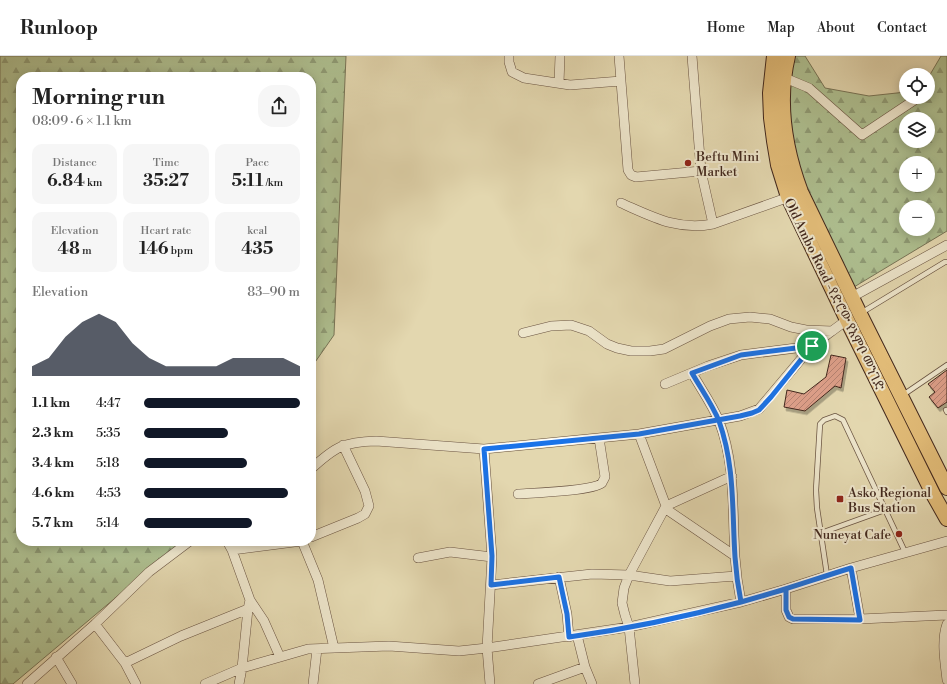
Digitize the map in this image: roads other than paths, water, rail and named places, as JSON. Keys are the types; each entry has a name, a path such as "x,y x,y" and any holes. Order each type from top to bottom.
{"main road":[{"name":"Old Ambo Road -የድሮው የአምቦ መንገድ","path":"774,56 770,93 773,134 778,165 852,297 945,479"},
{"name":"Old Ambo Road -የድሮው የአምቦ መንገድ","path":"788,56 783,113 784,130 794,174 795,195 847,320 934,496 947,519"}],"street":[{"path":"509,56 512,72 524,78 570,85 621,81"},
{"path":"559,83 560,56"},
{"path":"619,56 628,170 631,175 636,177 702,171"},
{"path":"692,56 702,171 713,224"},
{"path":"785,78 809,88 862,134 908,104"},
{"path":"621,203 652,217 685,226 699,227 713,224 795,195"},
{"path":"852,297 947,245"},
{"path":"523,332 551,326 571,324 589,331 607,344 617,348 631,351 650,351 664,349 710,326 729,319 750,317 763,318 806,330 832,331"},
{"path":"316,464 343,445 362,441 484,449 639,434 740,416 759,410 812,346 847,320"},
{"path":"665,384 741,355 812,346"},
{"path":"692,373 709,400 718,420 732,476 736,576 741,602"},
{"path":"639,434 666,507 735,556"},
{"path":"518,494 570,490 602,483 605,477 599,438"},
{"path":"316,535 358,518 365,514 369,506 365,491 343,445"},
{"path":"484,449 492,556 487,648 490,684"},
{"path":"635,684 629,627 624,615 622,603 624,588 629,574 666,507 732,476"},
{"path":"205,684 242,668 308,649 389,646 459,651 629,627 741,602 827,575 947,541"},
{"path":"27,684 95,624 149,572 183,546"},
{"path":"230,546 249,605 239,684"},
{"path":"232,550 263,546"},
{"path":"304,546 318,580 334,648"},
{"path":"418,558 450,552 492,556"},
{"path":"851,568 860,620"},
{"path":"491,585 592,574 629,574 670,581 736,576"},
{"path":"559,577 573,636 592,684"},
{"path":"786,589 786,610 789,617 793,619 860,620 947,615"},
{"path":"125,663 249,605"},
{"path":"249,605 264,621 280,657"},
{"path":"95,624 125,663 136,684"},
{"path":"947,624 945,630 944,660 947,680"},
{"path":"313,684 317,648"},
{"path":"56,657 72,684"},
{"path":"538,684 585,668"}],"lane":[{"path":"860,314 947,262"},
{"path":"902,396 947,365"},
{"path":"827,575 816,490 820,424 824,420 835,416 843,420 905,552"},
{"path":"821,533 885,510"}],"place":[{"name":"Beftu Mini Market","path":"688,163"},
{"name":"Asko Regional Bus Station","path":"840,499"},
{"name":"Nuneyat Cafe","path":"899,534"}]}
